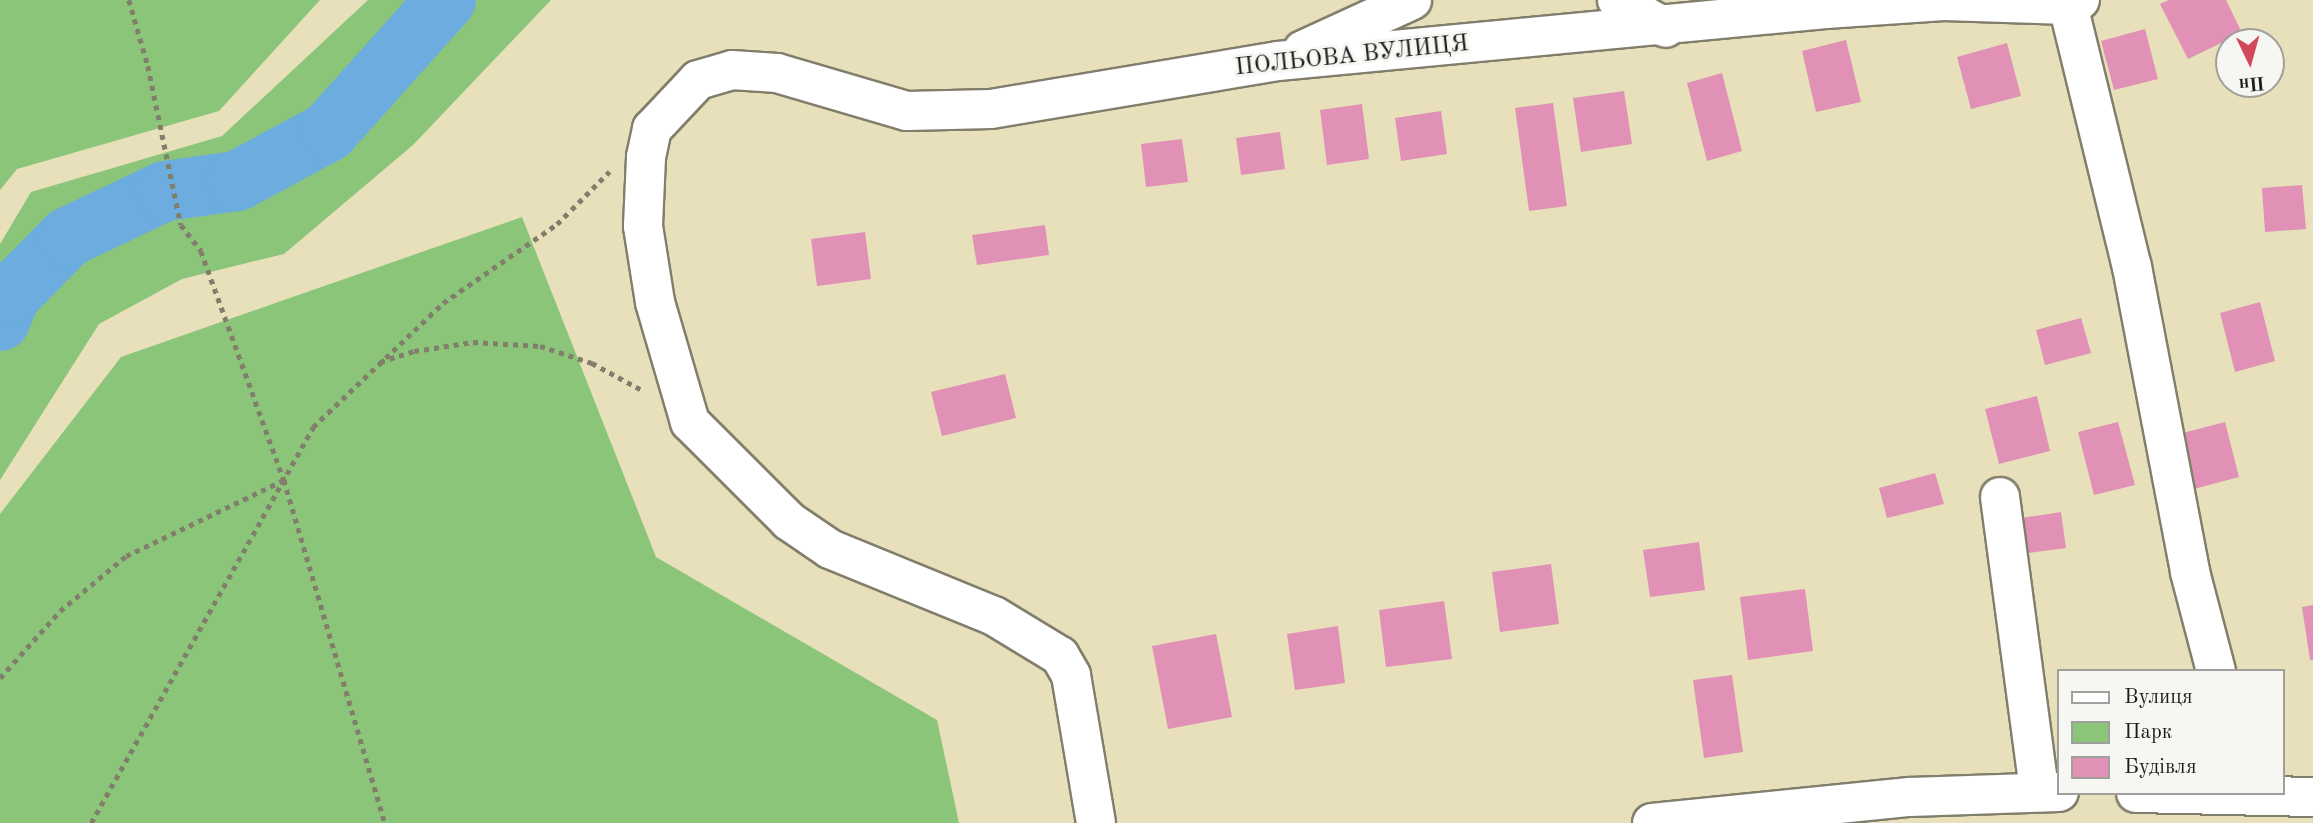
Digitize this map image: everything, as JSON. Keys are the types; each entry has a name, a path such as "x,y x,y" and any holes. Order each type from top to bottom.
{"street":[{"path":"1278,61 1412,0"},
{"path":"1617,0 1667,28"},
{"name":"ПОЛЬОВА ВУЛИЦЯ","path":"690,422 655,302 643,226 646,157 652,129 698,80 732,71 778,73 907,111 991,109 1278,61 1944,1 2074,3"},
{"path":"2074,3 2132,267 2190,572 2215,669"},
{"path":"690,422 789,521 830,549 994,616 1060,656 1071,675 1096,823"},
{"path":"1652,823 1910,797 2049,792 2000,497"},
{"path":"2270,795 2313,797"}],"path":[{"path":"129,0 181,225 201,251 284,480 385,823"},
{"path":"91,823 313,428 376,364 443,303 557,224 614,167"},
{"path":"376,364 414,351 473,342 540,346 592,363 690,422"},
{"path":"0,678 60,611 126,556 284,480"}],"green space":[{"path":"0,0 320,0 219,111 17,169 0,190"},
{"path":"368,0 551,0 413,145 284,254 182,279 99,324 0,480 0,244 31,192 222,136"},
{"path":"522,217 656,557 937,720 959,823 0,823 0,514 121,357"}],"building":[{"path":"2169,0 2226,0 2240,28 2215,28 2215,46 2188,59 2160,4"},
{"path":"2145,29 2158,79 2114,90 2101,41"},
{"path":"1846,40 1861,102 1816,112 1802,51"},
{"path":"2007,43 2021,96 1971,109 1957,57"},
{"path":"1722,73 1742,151 1707,161 1687,83"},
{"path":"1624,91 1632,144 1581,152 1573,98"},
{"path":"1553,103 1567,206 1529,211 1515,108"},
{"path":"1362,104 1369,159 1327,165 1320,110"},
{"path":"1441,111 1447,154 1401,161 1395,118"},
{"path":"1280,132 1285,169 1241,175 1236,138"},
{"path":"1182,139 1188,182 1146,187 1141,144"},
{"path":"2302,185 2306,229 2265,232 2262,188"},
{"path":"1045,225 1049,255 977,265 972,235"},
{"path":"865,232 871,279 817,286 811,239"},
{"path":"2260,302 2275,361 2235,372 2220,313"},
{"path":"2081,318 2091,353 2045,365 2036,330"},
{"path":"1005,374 1016,418 942,436 931,392"},
{"path":"2037,396 2050,451 1999,464 1985,409"},
{"path":"2118,422 2135,485 2094,495 2078,432"},
{"path":"2225,422 2239,477 2194,489 2179,434"},
{"path":"1935,473 1944,504 1887,518 1879,488"},
{"path":"2061,512 2066,548 2013,555 2008,520"},
{"path":"1699,542 1705,590 1650,597 1643,550"},
{"path":"1551,564 1559,624 1500,632 1492,572"},
{"path":"1805,589 1813,651 1748,660 1740,597"},
{"path":"1444,601 1452,659 1386,667 1379,610"},
{"path":"2313,605 2313,660 2310,660 2302,607"},
{"path":"1338,626 1345,683 1295,690 1287,634"},
{"path":"1216,634 1232,717 1168,729 1152,646"},
{"path":"1732,675 1743,752 1704,758 1693,680"}],"waterway":[{"path":"0,321 10,296 68,237 165,191 237,181 328,132 446,0"}]}
